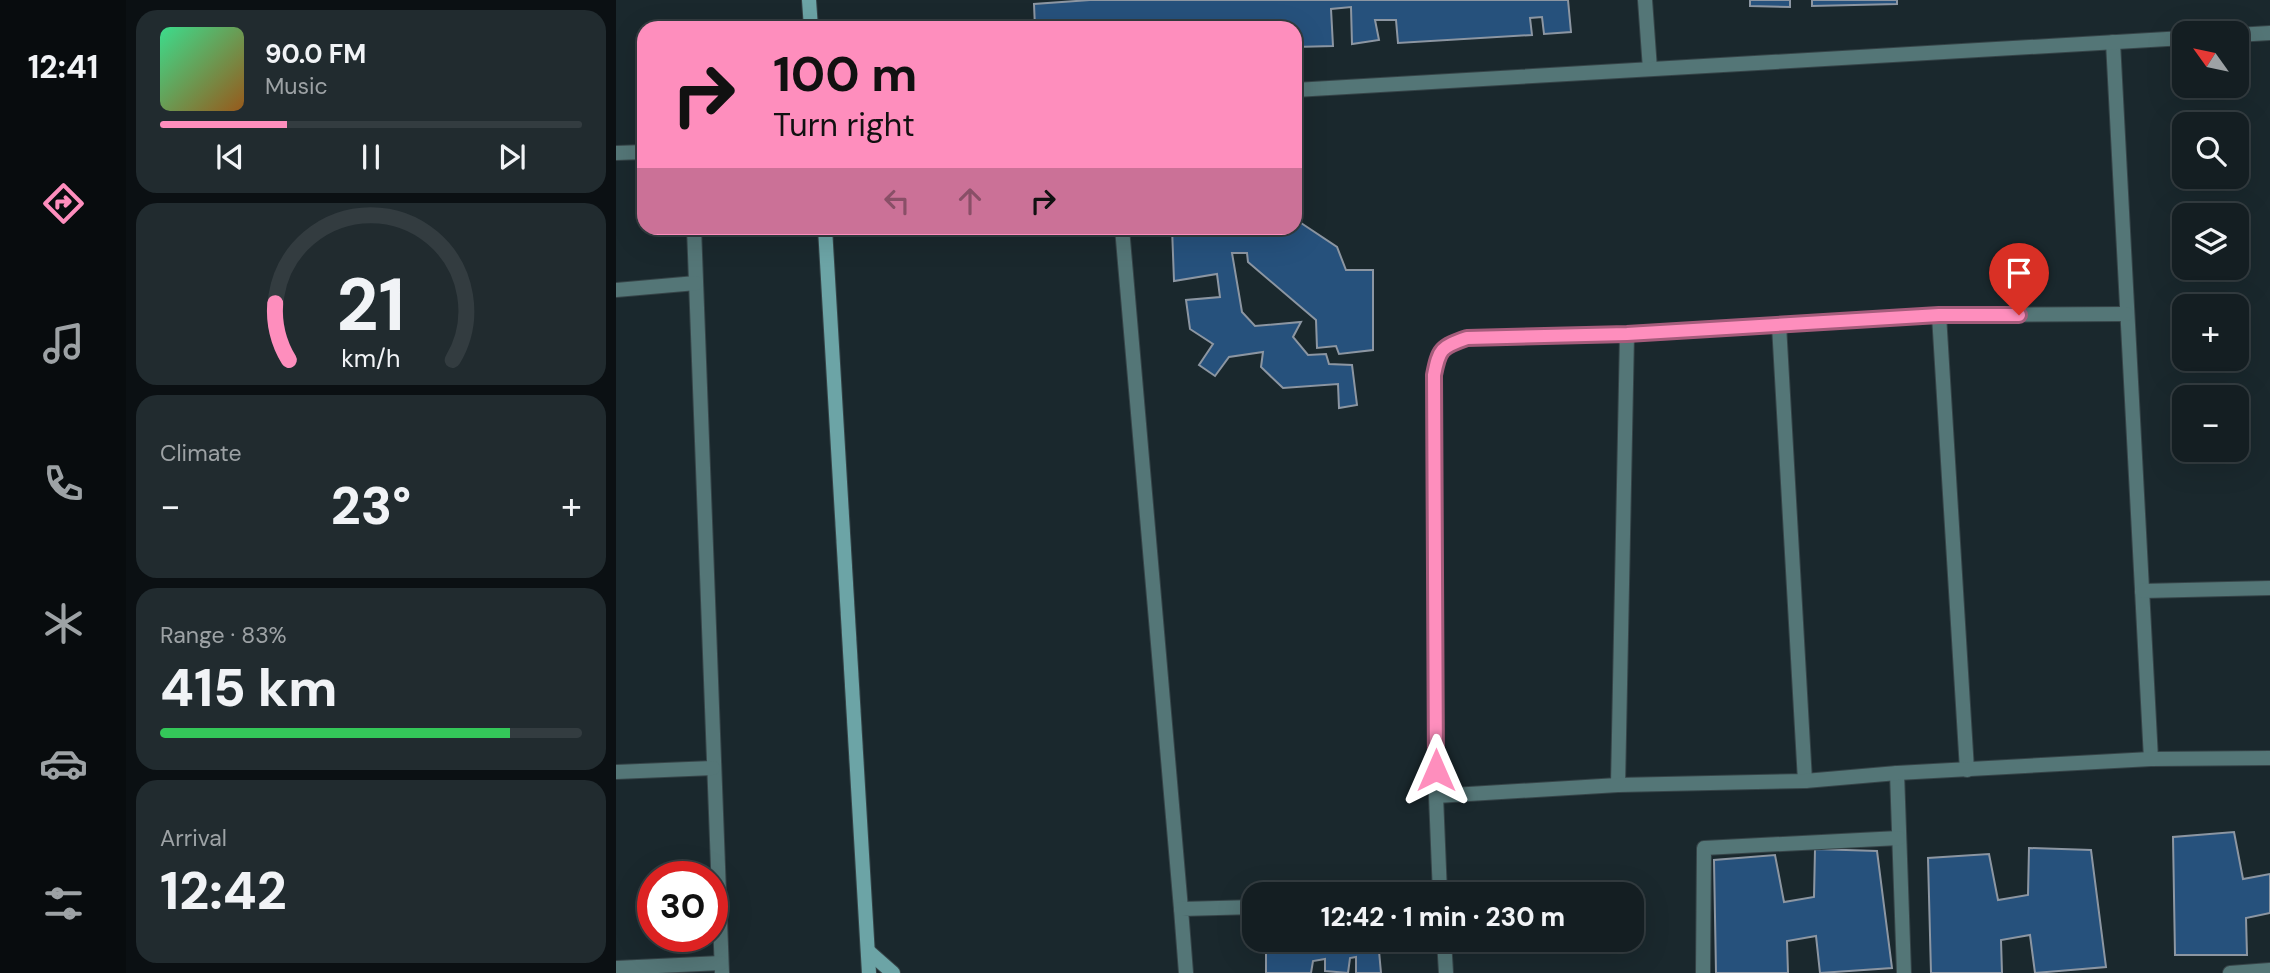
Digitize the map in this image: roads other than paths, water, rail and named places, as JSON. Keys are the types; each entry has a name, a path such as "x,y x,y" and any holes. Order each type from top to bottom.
{"street":[{"path":"809,0 810,21"},
{"path":"1645,0 1650,69"},
{"path":"2249,34 2270,33"},
{"path":"1302,90 2172,39"},
{"path":"2113,42 2151,758"},
{"path":"616,153 637,152"},
{"path":"616,968 722,968 694,235"},
{"path":"824,235 869,973"},
{"path":"1123,235 1186,973"},
{"path":"616,290 696,283"},
{"path":"1440,882 1436,796 1434,375 1439,353 1448,345 1467,338 1627,334 1939,315 2126,314"},
{"path":"1939,315 1967,770"},
{"path":"1779,325 1805,781"},
{"path":"1618,785 1627,334"},
{"path":"2143,591 2270,588"},
{"path":"1436,796 1618,785 1805,781 2151,758 2270,758"},
{"path":"616,772 713,768"},
{"path":"1897,773 1904,973"},
{"path":"1703,973 1704,848 1899,838"},
{"path":"1181,909 1242,907"},
{"path":"868,951 893,973"},
{"path":"1445,952 1446,973"},
{"path":"2230,973 2270,970"}]}
